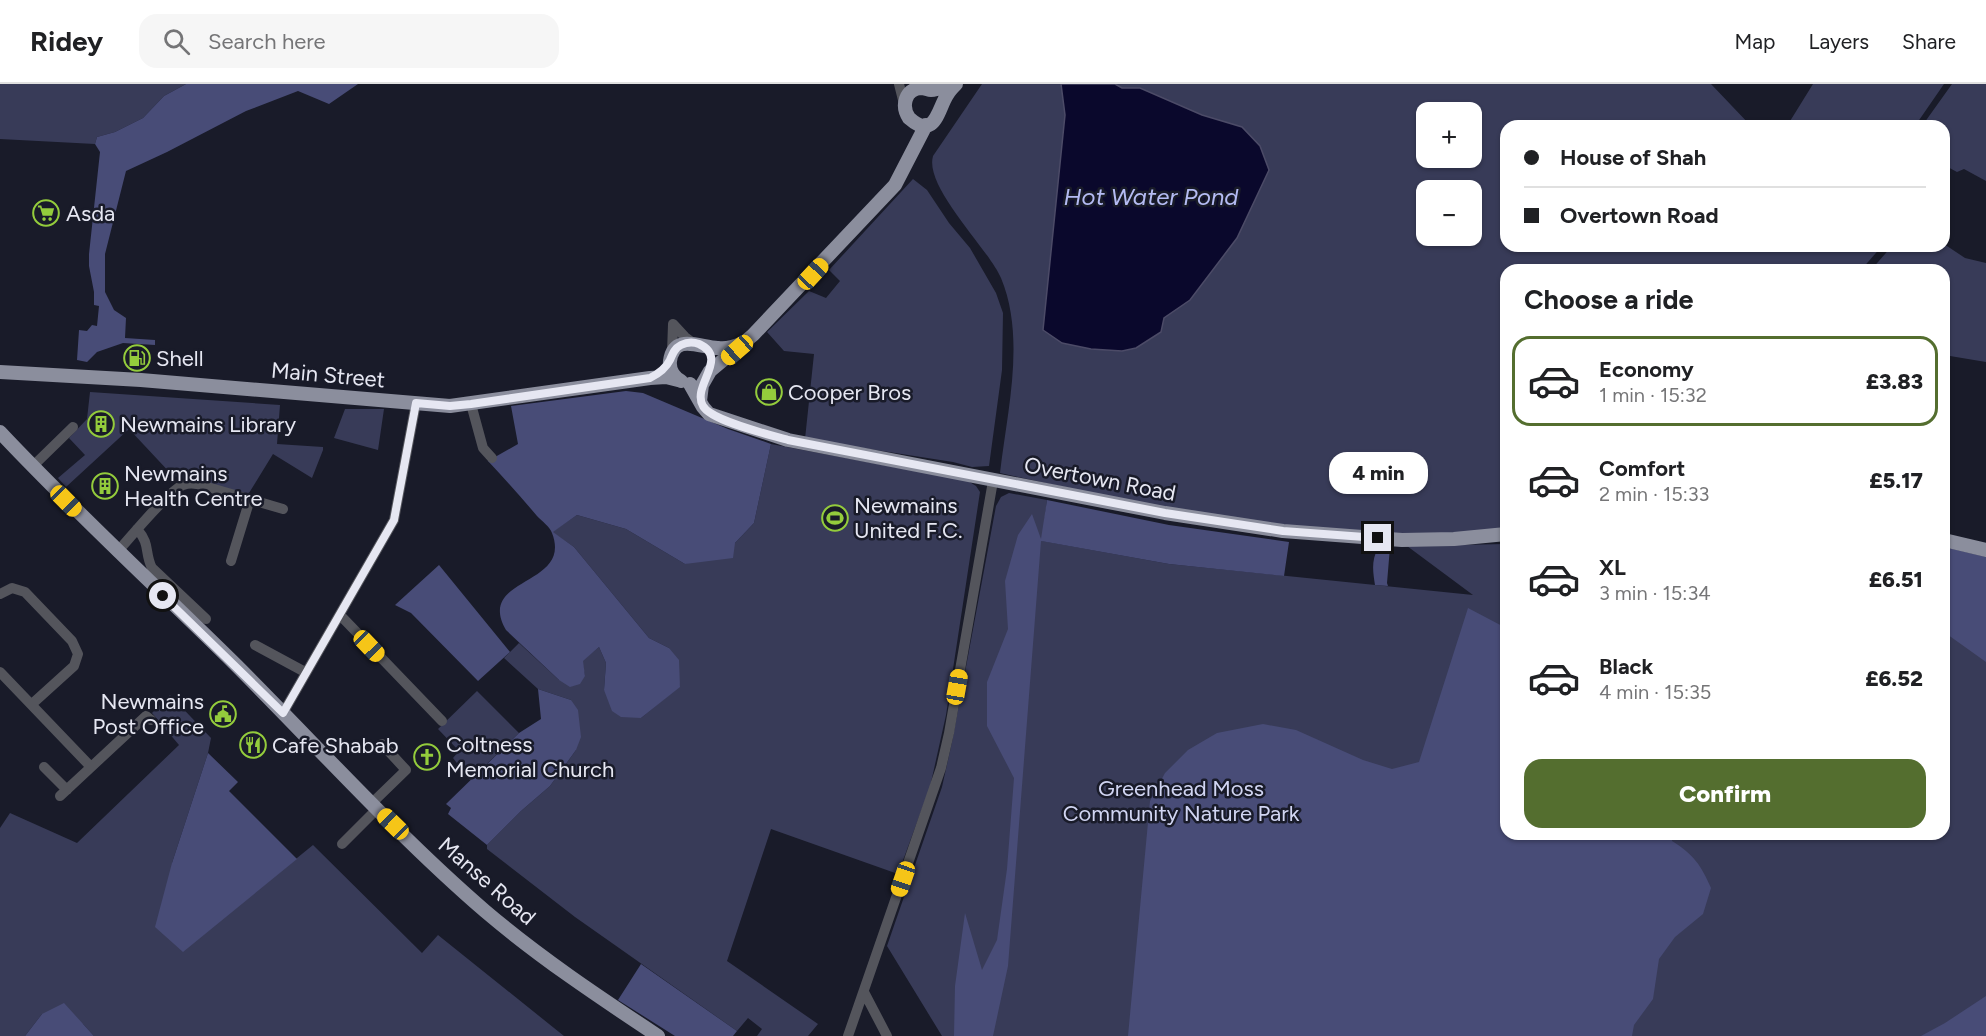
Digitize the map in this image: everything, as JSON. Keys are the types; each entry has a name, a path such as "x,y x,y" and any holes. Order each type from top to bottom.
{"main road":[{"path":"951,84 918,87 909,94 904,104 906,114 919,123 935,120 946,95 956,84"},
{"path":"918,87 937,94 942,107"},
{"path":"671,357 671,371 684,382 696,383 744,344 889,192 900,177 910,156 919,123"},
{"path":"650,378 659,374 681,345 725,348 744,344"},
{"path":"698,345 711,358 708,374 702,385 700,401"},
{"name":"Main Street","path":"0,372 141,380 450,406 650,378 666,377 684,382"},
{"name":"Overtown Road","path":"684,382 709,414 788,440 993,481 1165,513 1283,531 1402,540 1454,540 1500,535"},
{"name":"Manse Road","path":"0,432 117,552 283,713 374,806 486,912 565,972 658,1036"},
{"path":"1950,541 1986,550"}],"street":[{"path":"899,84 904,104"},
{"path":"671,357 673,324 685,337 698,345"},
{"path":"283,713 394,520 416,403"},
{"path":"471,404 483,448 492,458"},
{"path":"33,466 74,427"},
{"path":"848,1036 941,768 993,481"},
{"path":"117,552 170,494 181,485 188,483 283,509"},
{"path":"231,561 250,499"},
{"path":"137,530 147,543 148,560 152,568 206,619"},
{"path":"0,594 12,588 25,592 72,641 78,654 74,666 32,704"},
{"path":"340,615 442,721"},
{"path":"255,645 305,672"},
{"path":"0,672 91,767"},
{"path":"45,767 63,793 146,716 151,720"},
{"path":"344,837 406,770 382,744"},
{"path":"862,997 887,1036"}],"green space":[{"path":"0,84 186,84 164,96 143,118 115,132 97,137 95,144 0,139"},
{"path":"186,84 358,84 329,104 298,91 246,111 126,171 105,254 105,292 114,310 126,318 125,338 155,340 155,345 123,343 97,352 87,362 77,360 79,330 87,331 92,325 97,326 99,306 94,305 89,266 100,152 95,144 97,137 115,132 143,118 164,96"},
{"path":"982,84 1711,84 1745,120 1500,120 1500,252 1877,252 1866,264 1500,264 1500,529 1443,533 1380,533 1316,529 1188,511 1000,473 1014,350 1008,301 1001,278 994,265 938,184 933,169 933,156"},
{"path":"1813,84 1944,84 1919,120 1791,120"},
{"path":"1952,84 1986,84 1986,181 1964,169 1957,172 1950,168 1950,120 1926,120"},
{"path":"913,179 927,190 949,223 970,248 996,293 1003,313 1002,370 989,466 972,467 805,439 814,354 784,351 767,332 809,291 826,298 840,281 829,270"},
{"path":"1950,248 1965,258 1986,263 1986,362 1950,356 1950,264 1876,264 1887,252 1950,252"},
{"path":"626,391 643,393 728,429 771,444 754,523 735,543 733,558 685,564 626,529 577,515 553,532 574,547 649,638 669,648 679,660 680,687 641,718 621,717 612,711 604,690 606,663 599,647 583,661 585,676 580,684 570,687 559,680 506,630 500,613 503,600 512,590 549,563 555,550 550,529 488,461 518,444 511,406"},
{"path":"90,392 280,405 277,444 323,447 323,450 312,478 273,454 249,493 240,493 173,476 129,429 66,487 58,478 85,455 69,438 87,419"},
{"path":"345,409 384,409 378,450 334,438"},
{"path":"771,444 968,481 980,492 946,715 930,787 898,874 771,829 727,961 818,1024 808,1036 757,1036 762,1029 748,1018 737,1031 575,917 487,849 487,845 521,811 550,786 576,750 571,700 538,689 504,658 519,643 559,680 585,676 582,661 599,647 606,663 604,690 641,718 680,686 669,648 649,638 574,547 552,532 577,515 626,529 685,564 735,543 754,523"},
{"name":"Greenhead Moss Community Nature Park","path":"1009,493 1047,500 1042,541 1169,564 1473,595 1407,546 1500,544 1500,840 1950,840 1950,548 1986,557 1986,1036 942,1036 887,946 942,787 996,506 1001,497"},
{"path":"1047,500 1169,525 1289,542 1284,576 1169,564 1041,541 1008,966 993,1036 954,1036 955,986 965,913 982,970 997,940 1007,869 1014,778 987,726 987,682 1008,629 1005,581 1018,535 1032,514 1041,539"},
{"path":"1390,547 1388,586 1375,585 1374,557 1378,548"},
{"path":"1950,548 1986,557 1986,662 1950,636"},
{"path":"439,565 510,652 478,681 411,613 395,605"},
{"path":"1468,608 1500,625 1500,840 1672,840 1696,861 1711,888 1703,914 1675,937 1659,959 1653,999 1634,1025 1632,1036 1128,1036 1150,801 1165,773 1188,750 1217,733 1263,724 1296,730 1363,760 1392,769 1419,762"},
{"path":"538,689 571,700 578,710 581,737 576,750 550,786 487,845 448,814 451,808 446,804 519,733 541,719"},
{"path":"477,691 519,733 470,780 453,758 459,751 438,729"},
{"path":"170,695 211,738 172,863 183,951 313,845 422,953 438,935 564,1036 94,1036 83,1024 42,1014 25,1036 0,1036 0,828 10,813 77,843 179,745 152,713"},
{"path":"208,753 238,782 229,791 297,859 183,952 155,927 172,863"},
{"path":"641,964 737,1031 733,1036 675,1036 618,1000"},
{"path":"1986,996 1986,1036 1921,1036 1945,1023"},
{"path":"64,1003 94,1036 25,1036 42,1014"}],"water":[{"name":"Hot Water Pond","path":"1061,84 1115,84 1122,88 1140,88 1202,115 1242,127 1260,146 1269,170 1237,238 1190,300 1164,318 1161,332 1136,348 1122,351 1091,349 1062,343 1043,330 1065,115"}],"place":[{"name":"Asda","path":"46,213"},
{"name":"Shell","path":"137,358"},
{"name":"Cooper Bros","path":"769,392"},
{"name":"Newmains Library","path":"101,424"},
{"name":"Newmains Health Centre","path":"105,486"},
{"name":"Newmains United F.C.","path":"835,518"},
{"name":"Newmains Post Office","path":"223,714"},
{"name":"Cafe Shabab","path":"253,745"},
{"name":"Coltness Memorial Church","path":"427,757"}],"route":[{"path":"163,596 283,713 394,520 416,403 450,406 471,404 650,378 659,374 676,349 687,343 704,347 711,358 712,365 702,385 700,401 709,414 788,440 1165,513 1283,531 1378,538"}]}
